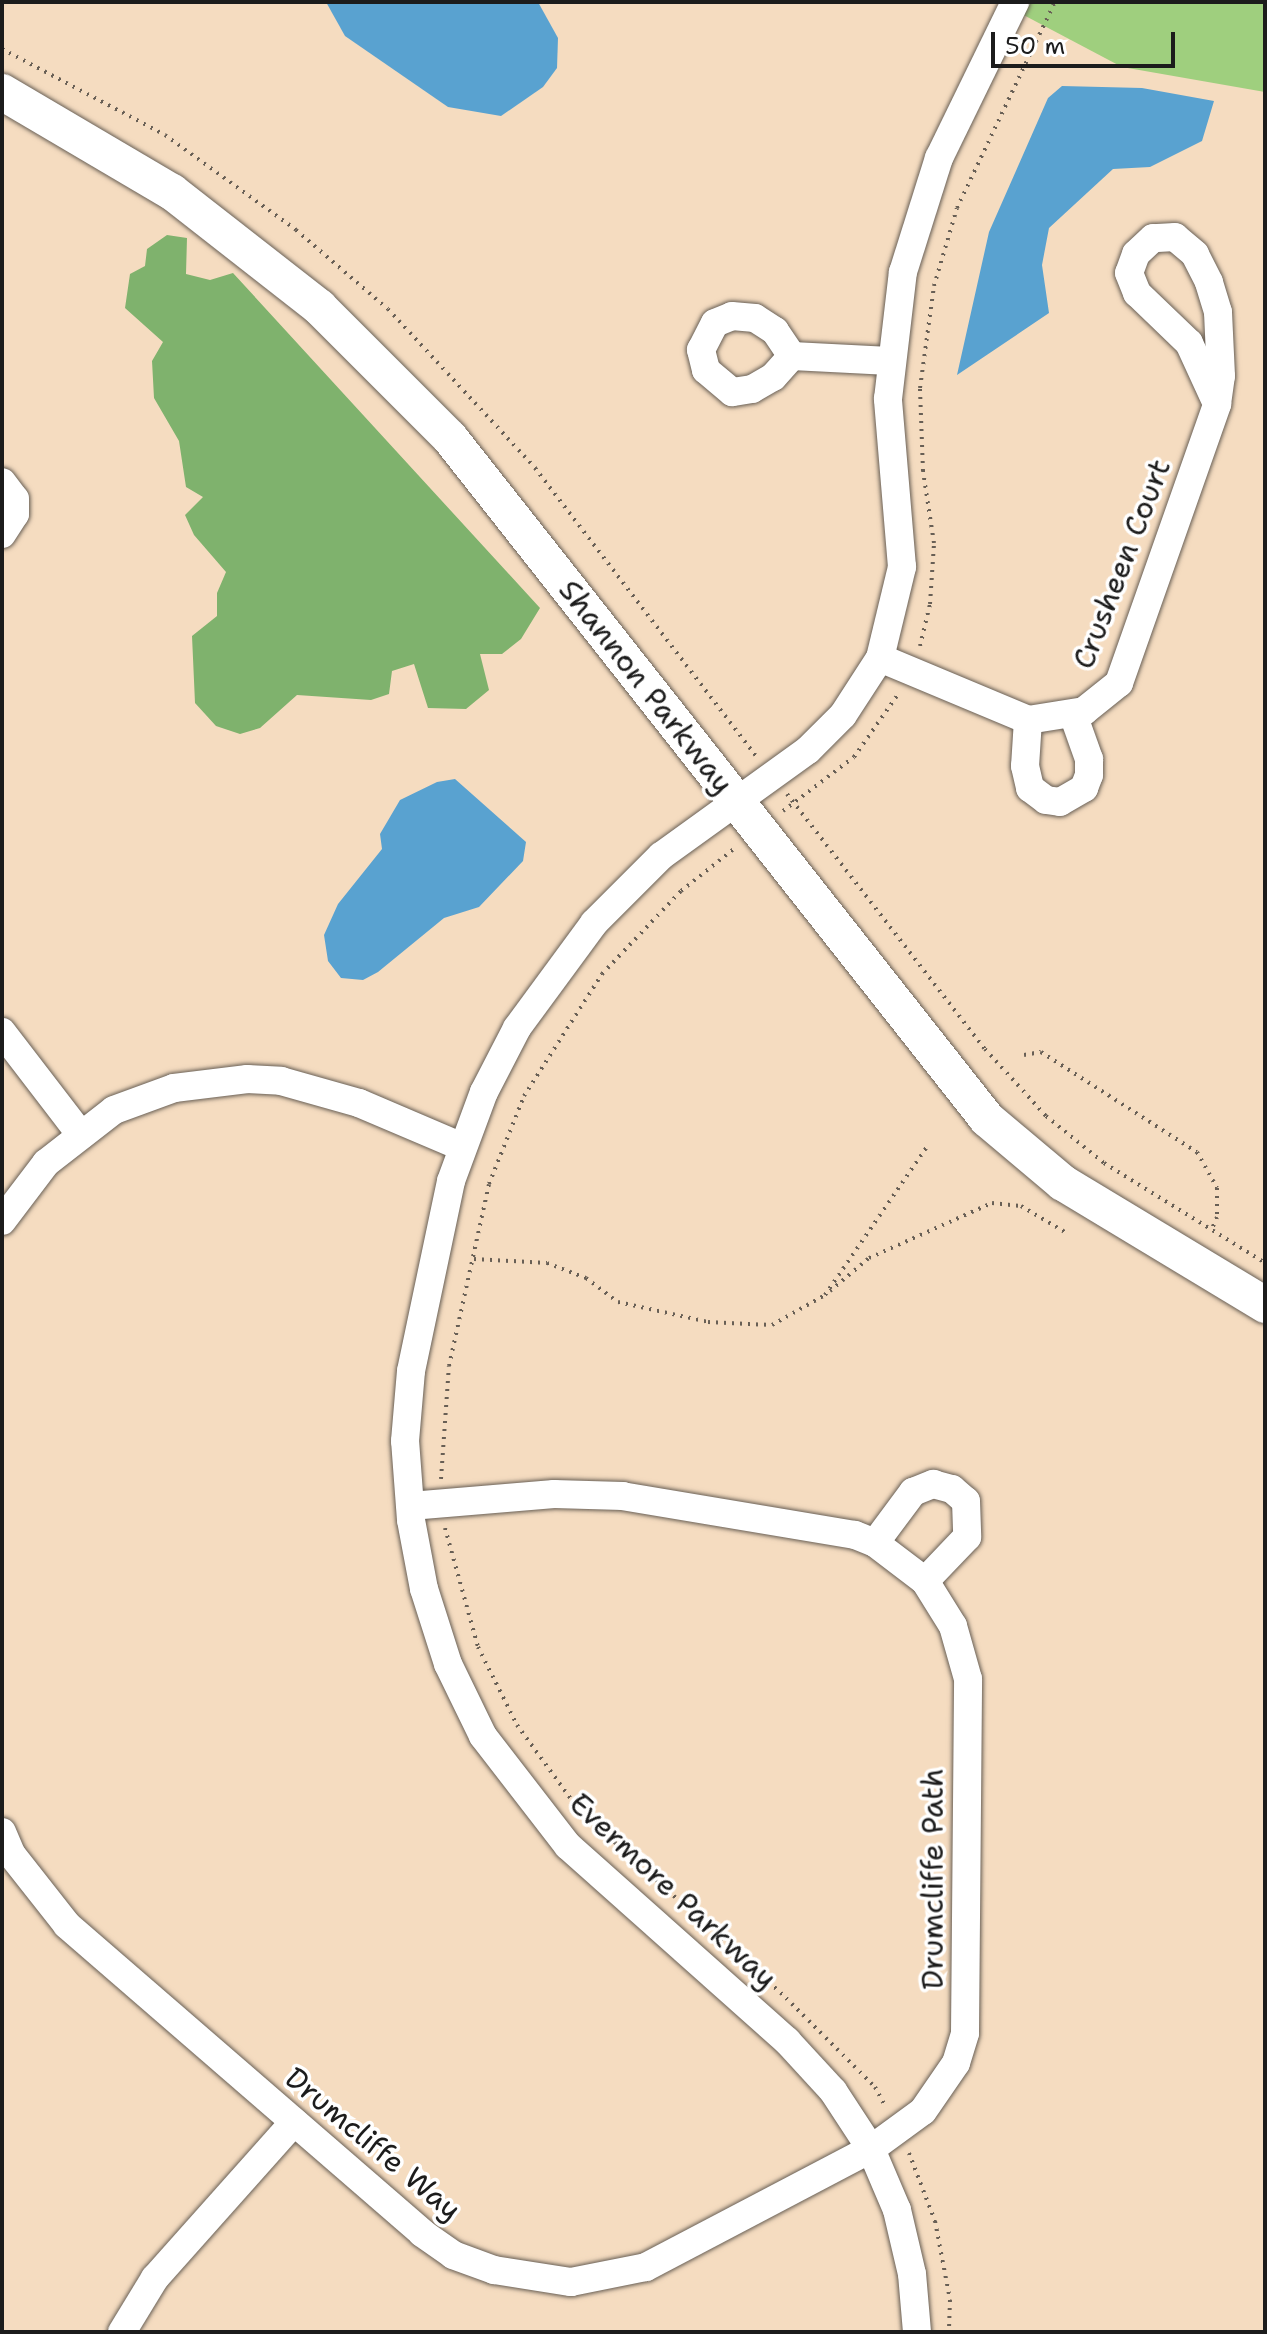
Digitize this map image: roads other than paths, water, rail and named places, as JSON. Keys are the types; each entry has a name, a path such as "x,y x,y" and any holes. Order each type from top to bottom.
{"street":[{"name":"Evermore Parkway","path":"917,2332 906,2242 871,2149 811,2065 568,1846 500,1761 444,1652 424,1589 410,1506 405,1441 411,1371 436,1239 462,1147 517,1028 572,950 661,856 817,741 864,688 880,658 893,622 902,567 891,444 890,361 903,272 929,186 1015,2"},
{"name":"Shannon Parkway","path":"2,92 172,192 319,307 450,438 987,1119 1063,1183 1265,1305"},
{"name":"Crusheen Court","path":"1028,720 1073,714 1105,699 1119,683 1217,404 1221,343 1209,282 1195,254 1175,237 1153,238 1136,254 1129,273 1137,293 1189,343 1217,404"},
{"path":"792,356 890,361"},
{"path":"2,482 15,499 15,514 2,534"},
{"path":"880,658 1028,720 1025,766 1030,788 1046,800 1060,802 1084,788 1089,775 1089,759 1073,714"},
{"path":"2,1032 81,1135"},
{"path":"2,1221 46,1163 114,1110 143,1097 247,1079 319,1090 462,1147"},
{"path":"875,1543 913,1492 933,1484 952,1489 966,1501 967,1537 925,1581"},
{"name":"Drumcliffe Path","path":"410,1506 554,1494 623,1496 875,1543 925,1581 953,1626 968,1679 967,2013 956,2063 940,2090 897,2131 871,2149"},
{"name":"Drumcliffe Way","path":"2,1832 12,1855 67,1925 453,2255 506,2273 571,2282 646,2267 690,2248 871,2149"},
{"path":"122,2332 155,2278 294,2122"}],"water":[{"path":"326,2 538,2 558,38 557,68 543,87 501,116 448,107 345,36"},
{"path":"1062,86 1142,88 1214,101 1202,141 1150,167 1113,169 1049,228 1042,265 1049,313 957,375 989,232 1048,98"},
{"path":"455,779 526,842 523,861 479,907 444,918 378,972 363,980 341,978 328,961 324,935 338,904 382,849 380,834 400,800 437,782"}]}
